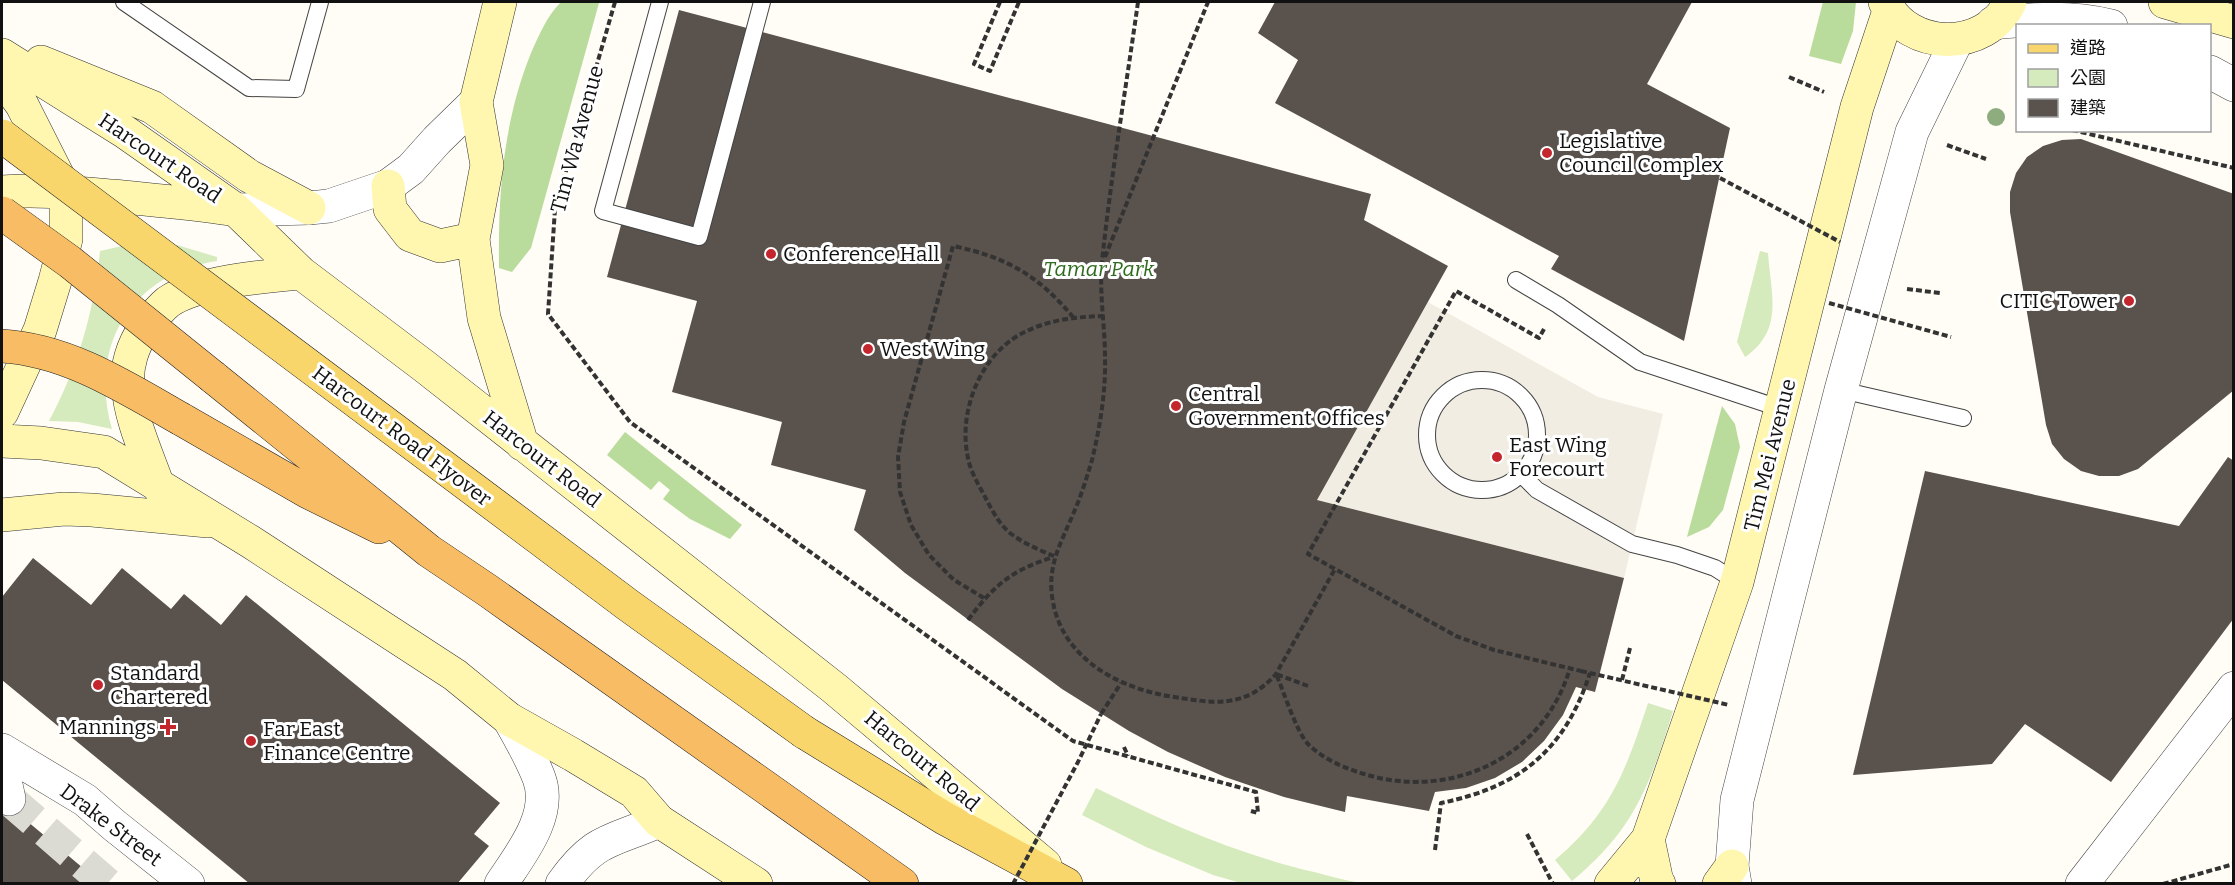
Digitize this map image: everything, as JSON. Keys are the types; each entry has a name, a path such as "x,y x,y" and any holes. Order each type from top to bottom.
{"highway":[{"path":"2,214 70,262 429,551 902,884"},
{"path":"2,346 39,352 95,371 308,492 429,551"}],"main road":[{"path":"500,2 476,102 487,165 473,239 484,318 522,444"},
{"path":"2165,2 2234,22"},
{"path":"1887,6 1902,25 1919,35 1938,39 1957,39 1977,34 2002,12"},
{"name":"Tim Mei Avenue","path":"1611,884 1648,839 1737,582 1857,107 1887,6"},
{"path":"2,47 152,108 249,176 309,208"},
{"name":"Harcourt Road","path":"2,55 125,132 236,210 301,273 834,688 1066,884"},
{"path":"2,77 22,105 66,192 66,239 55,281 40,330 2,412"},
{"name":"Harcourt Road Flyover","path":"2,136 628,605 804,732"},
{"path":"388,186 390,209 410,235 440,246 473,239"},
{"path":"2,192 25,190 66,192 190,203 236,210"},
{"path":"2,214 66,192"},
{"path":"158,486 135,422 127,384 129,364 140,334 169,302 181,295 218,285 301,273"},
{"path":"2,441 41,443 104,452 251,542 455,675 509,719 634,792 659,821 756,884"},
{"path":"2,515 54,510 92,510 216,522"},
{"name":"Harcourt Road","path":"804,732 944,818 1066,884"},
{"path":"1648,839 1652,864 1659,884"}],"street":[{"path":"2002,12 2103,24"},
{"path":"1729,878 1737,800 1841,390 1912,132 1957,39"},
{"path":"2211,73 2234,85"},
{"path":"236,210 309,208 353,199 388,186 411,169 476,102"},
{"path":"2082,884 2234,688"},
{"path":"501,884 526,846 537,821 542,800 540,780 509,719"},
{"name":"Drake Street","path":"2,750 85,800 188,884"},
{"path":"2,766 9,799"},
{"path":"562,884 571,870 596,846 659,821"}],"lane":[{"path":"124,2 249,88 296,89 320,2"},
{"path":"660,2 603,211 699,237 762,2"},
{"path":"1516,280 1558,305 1640,362 1782,409"},
{"path":"1484,381 1503,384 1518,393 1530,407 1536,424 1538,442 1532,459 1521,474 1507,485 1489,490 1471,489 1454,483 1440,471 1431,455 1427,438 1429,420 1437,404 1450,391 1466,383 1484,381"},
{"path":"1841,390 1963,418"},
{"path":"1521,474 1537,490 1632,544 1677,555 1715,568 1737,582"}],"path":[{"name":"Tim Wa Avenue","path":"615,2 555,209 548,314 630,422 1073,741 1128,757"},
{"path":"1000,2 974,64 990,71 1019,2"},
{"path":"1138,2 1102,264 1106,359 1102,410 1092,461 1076,509 1054,556 1051,583 1053,603 1059,622 1068,640 1081,655 1100,671 1120,683 1167,696 1231,702 1249,697 1264,687 1276,674 1335,569"},
{"path":"1102,264 1208,2"},
{"path":"2081,132 2234,168"},
{"path":"1720,178 1840,242"},
{"path":"984,598 954,580 929,555 911,525 900,492 898,457 904,422 953,246 981,252 1008,262 1033,277 1055,295 1073,317"},
{"path":"1539,338 1456,291 1308,554 1465,640 1494,650 1729,705"},
{"path":"1917,292 1940,292"},
{"path":"1829,303 1951,337"},
{"path":"1054,556 1030,546 1009,532 993,513 968,458 965,423 974,389 992,359 1018,336 1045,324 1073,317 1103,316"},
{"path":"968,620 984,598 1004,579 1028,565 1054,556"},
{"path":"1622,680 1630,648"},
{"path":"1276,674 1307,743 1328,759 1353,771 1379,779 1406,782 1461,776 1489,767 1513,752 1534,733 1552,710 1565,685 1570,668"},
{"path":"1435,850 1441,802 1468,797 1499,786 1527,769 1551,747 1571,720 1590,673"},
{"path":"1276,674 1308,686"},
{"path":"1013,884 1101,714 1120,683"},
{"path":"1124,747 1128,757 1256,792 1258,813 1251,811"},
{"path":"1527,834 1553,884"},
{"path":"2163,884 2234,864"}],"green space":[{"path":"561,2 599,3 531,248 512,272 499,268 501,186 508,132 531,53 547,20"},
{"path":"1823,2 1856,2 1853,31 1841,64 1809,56"},
{"path":"131,244 177,245 217,257 217,261 187,269 161,281 140,298 123,319 112,343 106,370 106,399 112,429 78,422 49,421 68,380 83,339 94,296 100,251"},
{"path":"1760,251 1768,253 1772,311 1765,335 1757,347 1745,357 1737,342"},
{"path":"1722,406 1735,424 1740,447 1723,510 1709,527 1687,537"},
{"path":"625,432 742,525 730,539 690,519 663,499 670,490 659,481 651,490 607,455"},
{"path":"1648,703 1673,711 1647,784 1637,805 1611,843 1572,881 1555,860 1590,825 1614,789 1624,770"},
{"path":"1096,788 1230,847 1285,865 1363,883 1241,883 1213,875 1146,847 1082,815"}],"shaded area":[{"name":"East Wing Forecourt","path":"1428,302 1598,397 1663,414 1624,578 1317,500"}],"building":[{"name":"Legislative Council Complex","path":"1275,2 1692,2 1647,84 1730,128 1684,341 1551,269 1559,256 1275,103 1298,60 1258,33"},
{"path":"679,10 1371,194 1364,220 1448,266 1317,500 1624,578 1595,692 1576,687 1563,715 1544,741 1522,762 1495,778 1466,788 1435,792 1429,811 1347,796 1345,812 1284,797 1225,777 1168,752 1129,731 1062,689 905,573 854,530 866,490 771,465 782,422 672,392 697,301 607,277"},
{"name":"CITIC Tower","path":"2081,139 2234,194 2234,390 2138,469 2119,476 2099,476 2081,471 2064,459 2052,444 2046,425 2010,212 2010,192 2016,173 2027,157 2043,146 2062,140"},
{"path":"2228,457 2234,461 2234,618 2111,782 2025,724 1992,764 1853,775 1925,471 2179,526"},
{"name":"Far East Finance Centre","path":"33,558 91,605 122,568 171,609 184,594 221,625 246,595 500,803 474,834 489,846 457,884 250,884 2,680 2,597"},
{"path":"2,800 102,884 2,884"}],"tunnel":[{"path":"9,799 107,884"}],"place":[{"name":"Legislative Council Complex","path":"1547,153"},
{"name":"Conference Hall","path":"771,254"},
{"name":"CITIC Tower","path":"2129,301"},
{"name":"West Wing","path":"868,349"},
{"name":"Central Government Offices","path":"1176,406"},
{"name":"East Wing Forecourt","path":"1497,457"},
{"name":"Standard Chartered","path":"98,685"},
{"name":"Mannings","path":"168,727"},
{"name":"Far East Finance Centre","path":"251,741"}],"park label":[{"name":"Tamar Park","path":"1099,269"}]}
